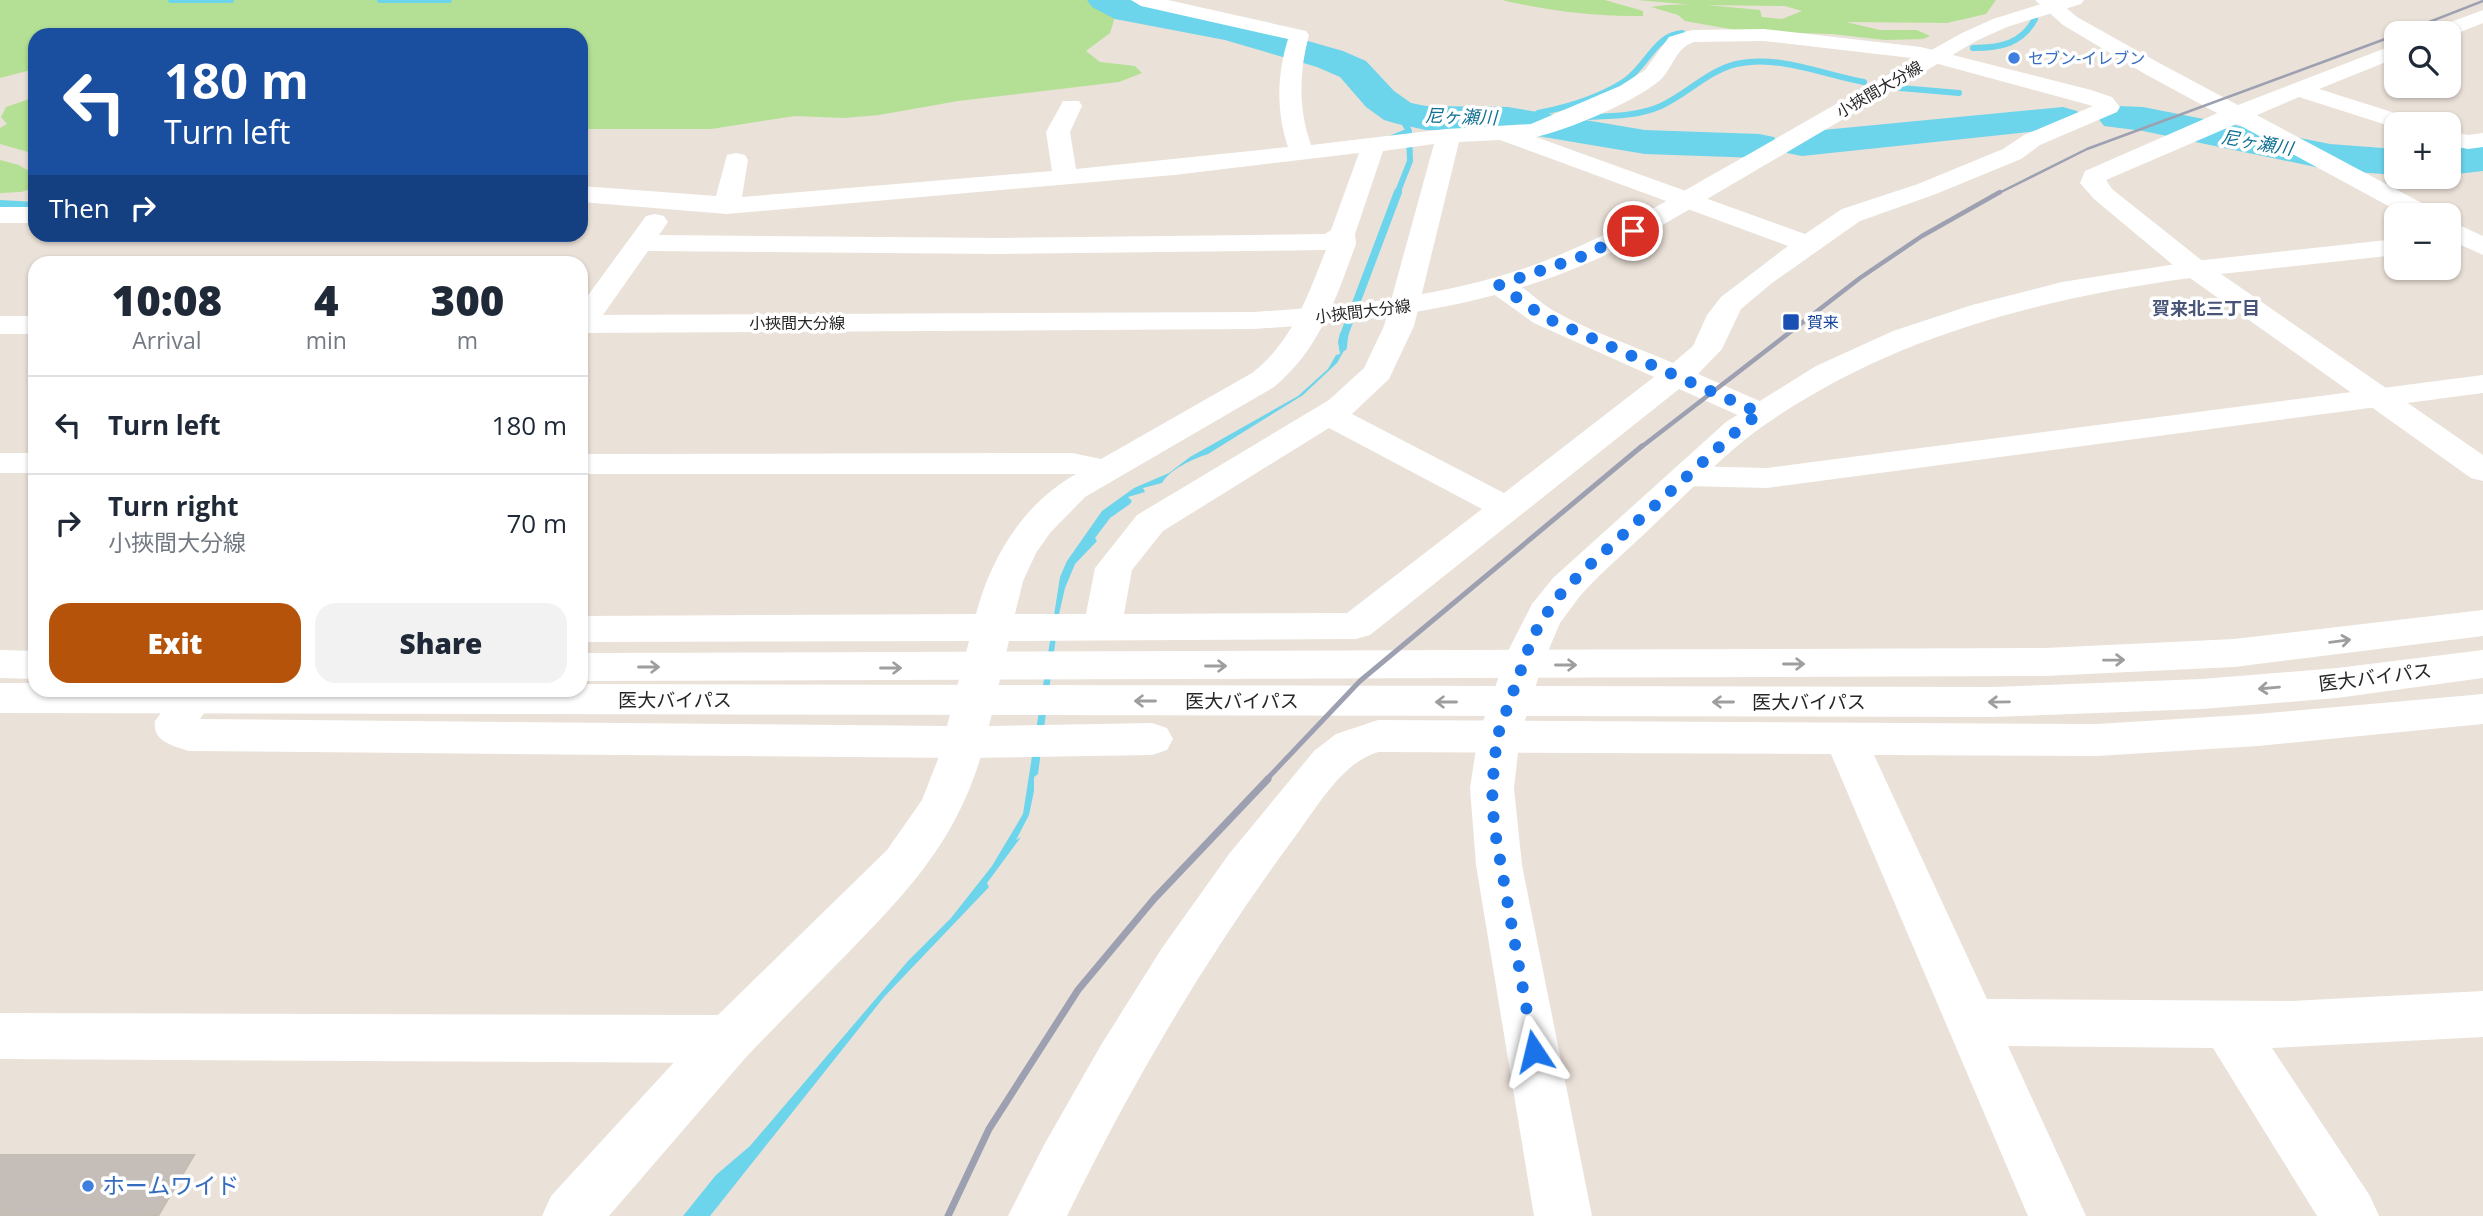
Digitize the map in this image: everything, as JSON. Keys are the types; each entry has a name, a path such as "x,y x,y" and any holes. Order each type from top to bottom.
{"street":[{"path":"1140,0 1299,35 1289,93 1293,131 1302,153"},
{"path":"2057,2 2088,32 2402,203"},
{"name":"小挾間大分線","path":"588,325 1213,322 1338,315 1404,306 1499,285 1586,255 1688,200 1986,29 2057,2"},
{"path":"2461,24 2483,16"},
{"path":"588,195 668,203 727,205 1065,176 1435,137 1542,129 1648,78 1676,41 1692,36 1764,36 1936,56 2090,97 2105,102 2109,107 2032,140 2012,154 1927,189 1861,210 1809,244 1731,303 1722,315 1707,349 1356,626 588,629"},
{"path":"2384,55 2203,127 2092,179 2103,194 2195,269 2483,471"},
{"path":"2297,89 2384,117"},
{"path":"1065,176 1058,132 1071,106"},
{"path":"1503,133 1809,244"},
{"path":"1102,628 1114,568 1150,523 1328,414 1378,372 1386,359 1404,306 1447,142 1435,137"},
{"path":"2461,141 2483,141"},
{"path":"571,1216 729,1039 913,853 945,803 964,741 1004,581 1018,552 1037,525 1059,502 1103,470 1275,371 1338,315 1342,234 1371,153 1383,144"},
{"path":"727,205 736,160"},
{"path":"588,315 668,203"},
{"path":"0,215 28,215"},
{"path":"640,243 1000,246 1320,242 1333,240 1342,234"},
{"path":"1563,1216 1494,826 1492,788 1497,737 1533,636 1544,615 1582,572 1740,428 1760,413 1869,352 1955,318 2079,285 2384,248"},
{"path":"1499,285 1544,317 1760,413"},
{"path":"0,324 28,324"},
{"path":"1687,476 1766,478 2483,384"},
{"path":"1328,414 1506,508"},
{"path":"0,463 28,463"},
{"path":"588,464 1072,463 1103,470"},
{"name":"医大バイパス","path":"588,688 2045,662 2234,653 2483,624"},
{"path":"0,664 28,665"},
{"name":"医大バイパス","path":"588,668 817,684 1902,703 2202,694 2323,684 2483,664"},
{"name":"医大バイパス","path":"0,698 49,697"},
{"path":"195,697 174,727 189,735 1152,740"},
{"path":"1037,1216 1098,1102 1185,956 1244,868 1329,763 1350,745 1378,736 2097,740 2298,727 2483,709"},
{"path":"1846,740 2057,1216"},
{"path":"1971,1022 2228,1026 2365,1022 2483,1014"},
{"path":"2228,1026 2350,1216"},
{"path":"0,1036 729,1039"}],"green space":[{"path":"0,0 1120,0 1163,9 1174,15 1115,17 1110,33 1086,51 1100,62 1135,66 1142,73 1119,82 958,101 879,115 843,118 795,116 711,129 588,129 588,28 28,28 28,71 0,78"},
{"path":"1502,0 1605,0 1643,11 1643,16 1572,12"},
{"path":"1637,0 1996,0 1986,14 1947,23 1846,22 1880,30 1917,30 1930,36 1923,39 1885,40 1832,34 1741,31 1685,21 1678,15 1651,7 1689,5","holes":["1705,5 1785,6 1802,11 1782,19 1762,17 1760,10"]},
{"path":"28,99 28,152 0,144 0,128 7,124 1,117 6,107"},
{"path":"0,160 28,171 28,190 0,193"}],"water":[{"path":"1349,332 1346,347 1337,363 1303,395 1208,454 1176,469 1162,483 1143,488 1145,492 1128,497 1132,501 1130,504 1110,518 1095,538 1097,541 1075,564 1065,588 1059,614 1038,774 1034,777 1029,815 1016,840 1021,837 987,883 989,887 884,997 710,1216 683,1216 716,1175 750,1146 908,961 951,918 992,866 1023,814 1060,577 1067,561 1102,511 1134,488 1169,473 1190,457 1298,396 1328,369 1336,355 1340,354 1340,333"}],"building":[{"name":"ホームワイド","path":"0,1155 194,1155 158,1216 0,1216"}],"waterway":[{"path":"171,0 231,0"},
{"path":"380,0 449,0"},
{"name":"尼ヶ瀬川","path":"1104,0 1127,12 1230,30 1330,59 1353,69 1380,99 1398,112 1426,118 1508,119 1645,142 1759,146"},
{"path":"1973,48 2009,43 2024,34 2035,19"},
{"path":"1538,113 1583,101 1615,87 1633,75 1665,39 1682,33"},
{"path":"1581,117 1651,110 1671,101 1726,67 1752,62 1784,63 1864,82"},
{"path":"1900,88 1959,93"},
{"path":"1392,138 1409,131 1398,112"},
{"path":"1508,119 1558,118"},
{"name":"尼ヶ瀬川","path":"2118,118 2143,119 2330,157 2384,161"},
{"name":"尼ヶ瀬川","path":"1802,144 2063,119"},
{"path":"1397,194 1410,161 1409,133"},
{"name":"尼ヶ瀬川","path":"2461,161 2483,158"},
{"path":"1343,347 1344,335 1398,192"},
{"path":"0,204 28,206"}],"railway":[{"path":"2432,21 2483,1"},
{"path":"1997,194 2087,149 2384,39"},
{"path":"1640,448 1860,278 1922,236 2000,192"},
{"path":"1266,780 1360,681 1642,446"},
{"path":"948,1216 989,1129 1078,990 1154,899 1268,779"}],"place":[{"name":"セブン-イレブン","path":"2014,58"},
{"name":"賀来","path":"1791,322"},
{"name":"ホームワイド","path":"88,1186"}],"district":[{"name":"賀来北三丁目","path":"2206,309"}],"route":[{"path":"1534,1051 1494,826 1492,788 1497,737 1533,636 1555,600 1582,572 1740,428 1760,413 1544,317 1499,285 1586,255 1633,231"}]}
